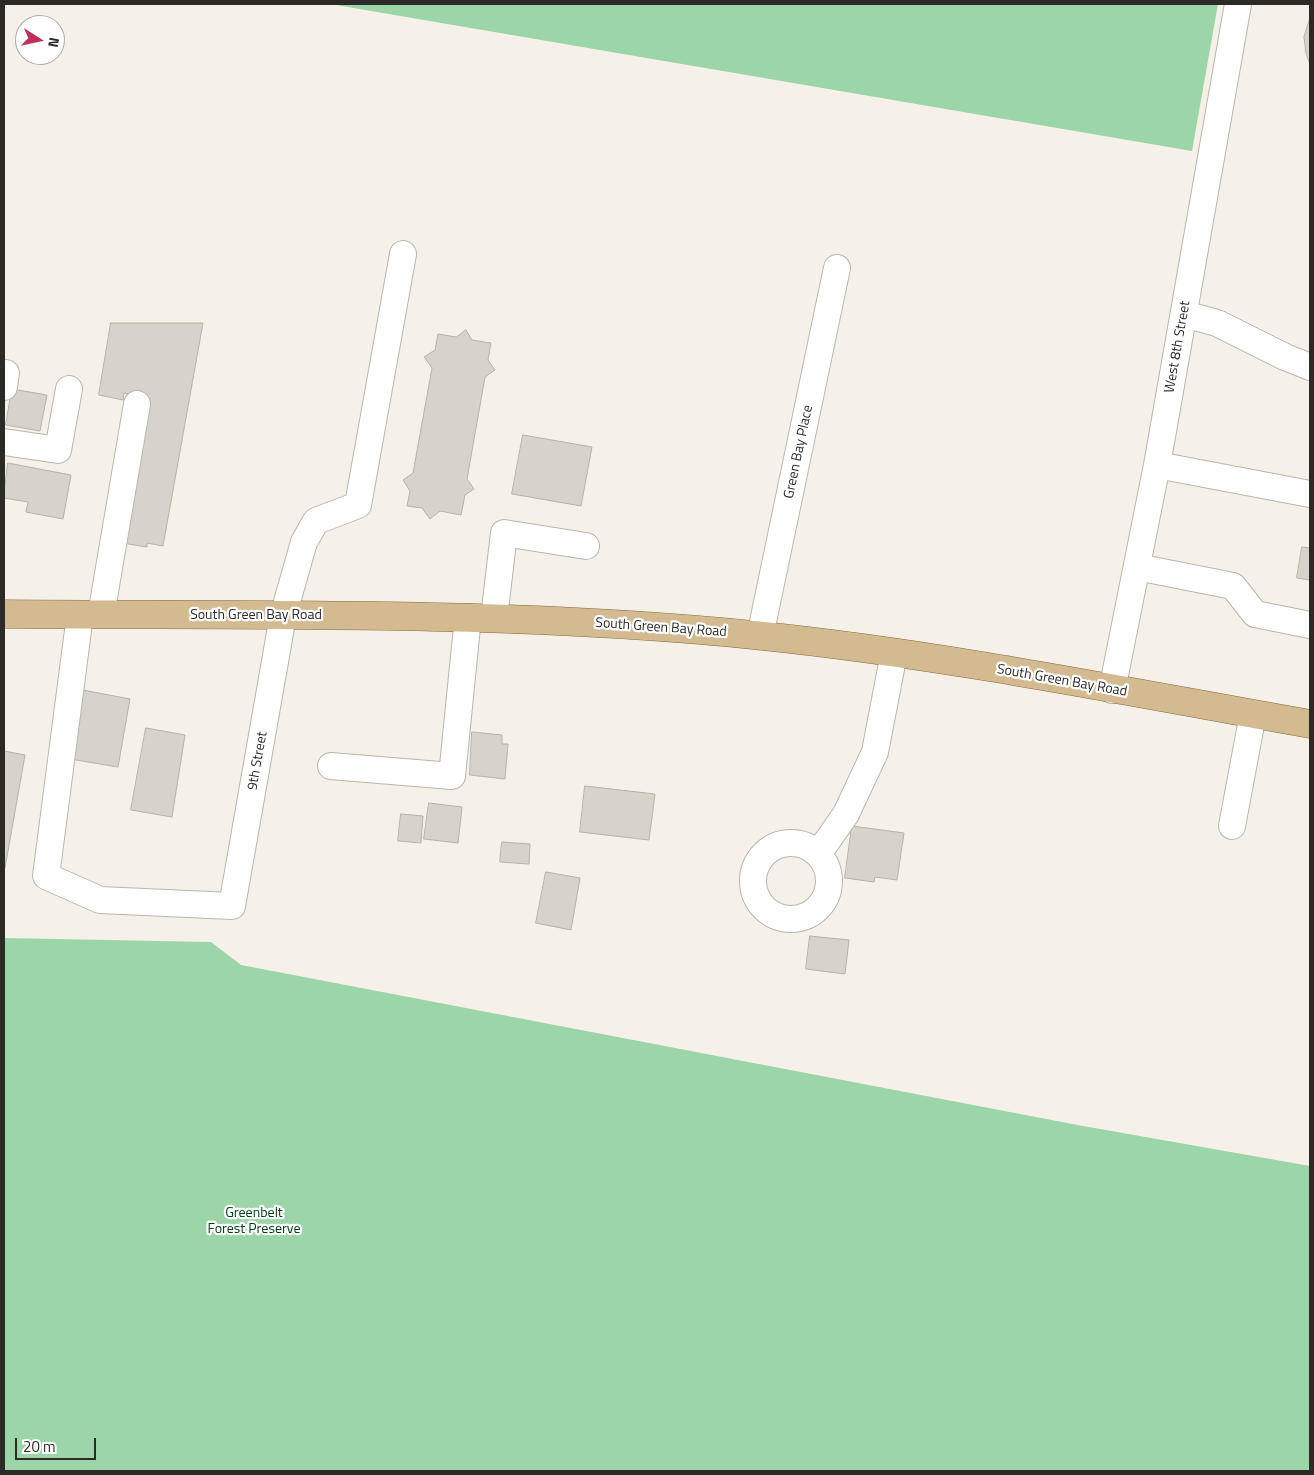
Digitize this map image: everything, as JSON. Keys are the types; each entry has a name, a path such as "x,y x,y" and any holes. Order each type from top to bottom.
{"main road":[{"name":"South Green Bay Road","path":"4,614 481,617 760,636 894,652 1310,724"}],"street":[{"name":"West 8th Street","path":"1112,690 1157,465 1238,4"},
{"name":"9th Street","path":"91,615 46,876 100,900 232,906 283,616 304,542 316,521 358,505 403,254"},
{"name":"Green Bay Place","path":"760,636 837,268"},
{"path":"1184,314 1217,322 1285,357 1310,367"},
{"path":"4,442 58,450 70,389"},
{"path":"91,615 137,404"},
{"path":"1157,465 1310,494"},
{"path":"331,766 452,776 481,617 504,534 586,546"},
{"path":"1137,566 1233,586 1255,614 1310,624"},
{"path":"818,854 846,814 875,752 894,652"},
{"path":"1232,826 1253,714"}],"green space":[{"path":"330,4 1218,4 1192,151"},
{"name":"Greenbelt Forest Preserve","path":"4,938 211,942 241,965 1083,1126 1310,1166 1310,1471 4,1471"}],"building":[{"path":"1310,18 1310,64 1306,54 1304,37"},
{"path":"111,323 203,323 163,546 147,543 147,547 122,543 149,398 124,393 123,400 99,395"},
{"path":"466,330 472,340 491,343 488,360 495,370 485,377 467,479 474,489 465,495 461,515 440,511 430,519 422,508 407,506 410,491 403,480 413,473 432,368 424,357 435,350 438,334 456,337"},
{"path":"12,389 47,395 40,431 6,425"},
{"path":"523,435 592,447 581,506 512,494"},
{"path":"8,463 71,475 63,519 26,512 28,502 4,498"},
{"path":"1302,547 1310,548 1310,580 1297,578"},
{"path":"83,690 130,699 118,767 70,759"},
{"path":"146,728 185,735 172,817 131,810"},
{"path":"472,732 502,735 502,744 508,744 505,779 470,775"},
{"path":"4,751 25,755 5,868 4,868"},
{"path":"585,786 655,794 649,840 580,832"},
{"path":"429,803 462,807 458,843 424,839"},
{"path":"401,814 423,816 421,843 398,841"},
{"path":"852,826 904,833 897,880 875,877 874,882 845,878"},
{"path":"502,842 530,844 529,864 500,862"},
{"path":"546,872 580,878 571,930 536,923"},
{"path":"810,936 849,940 845,974 806,969"}]}
